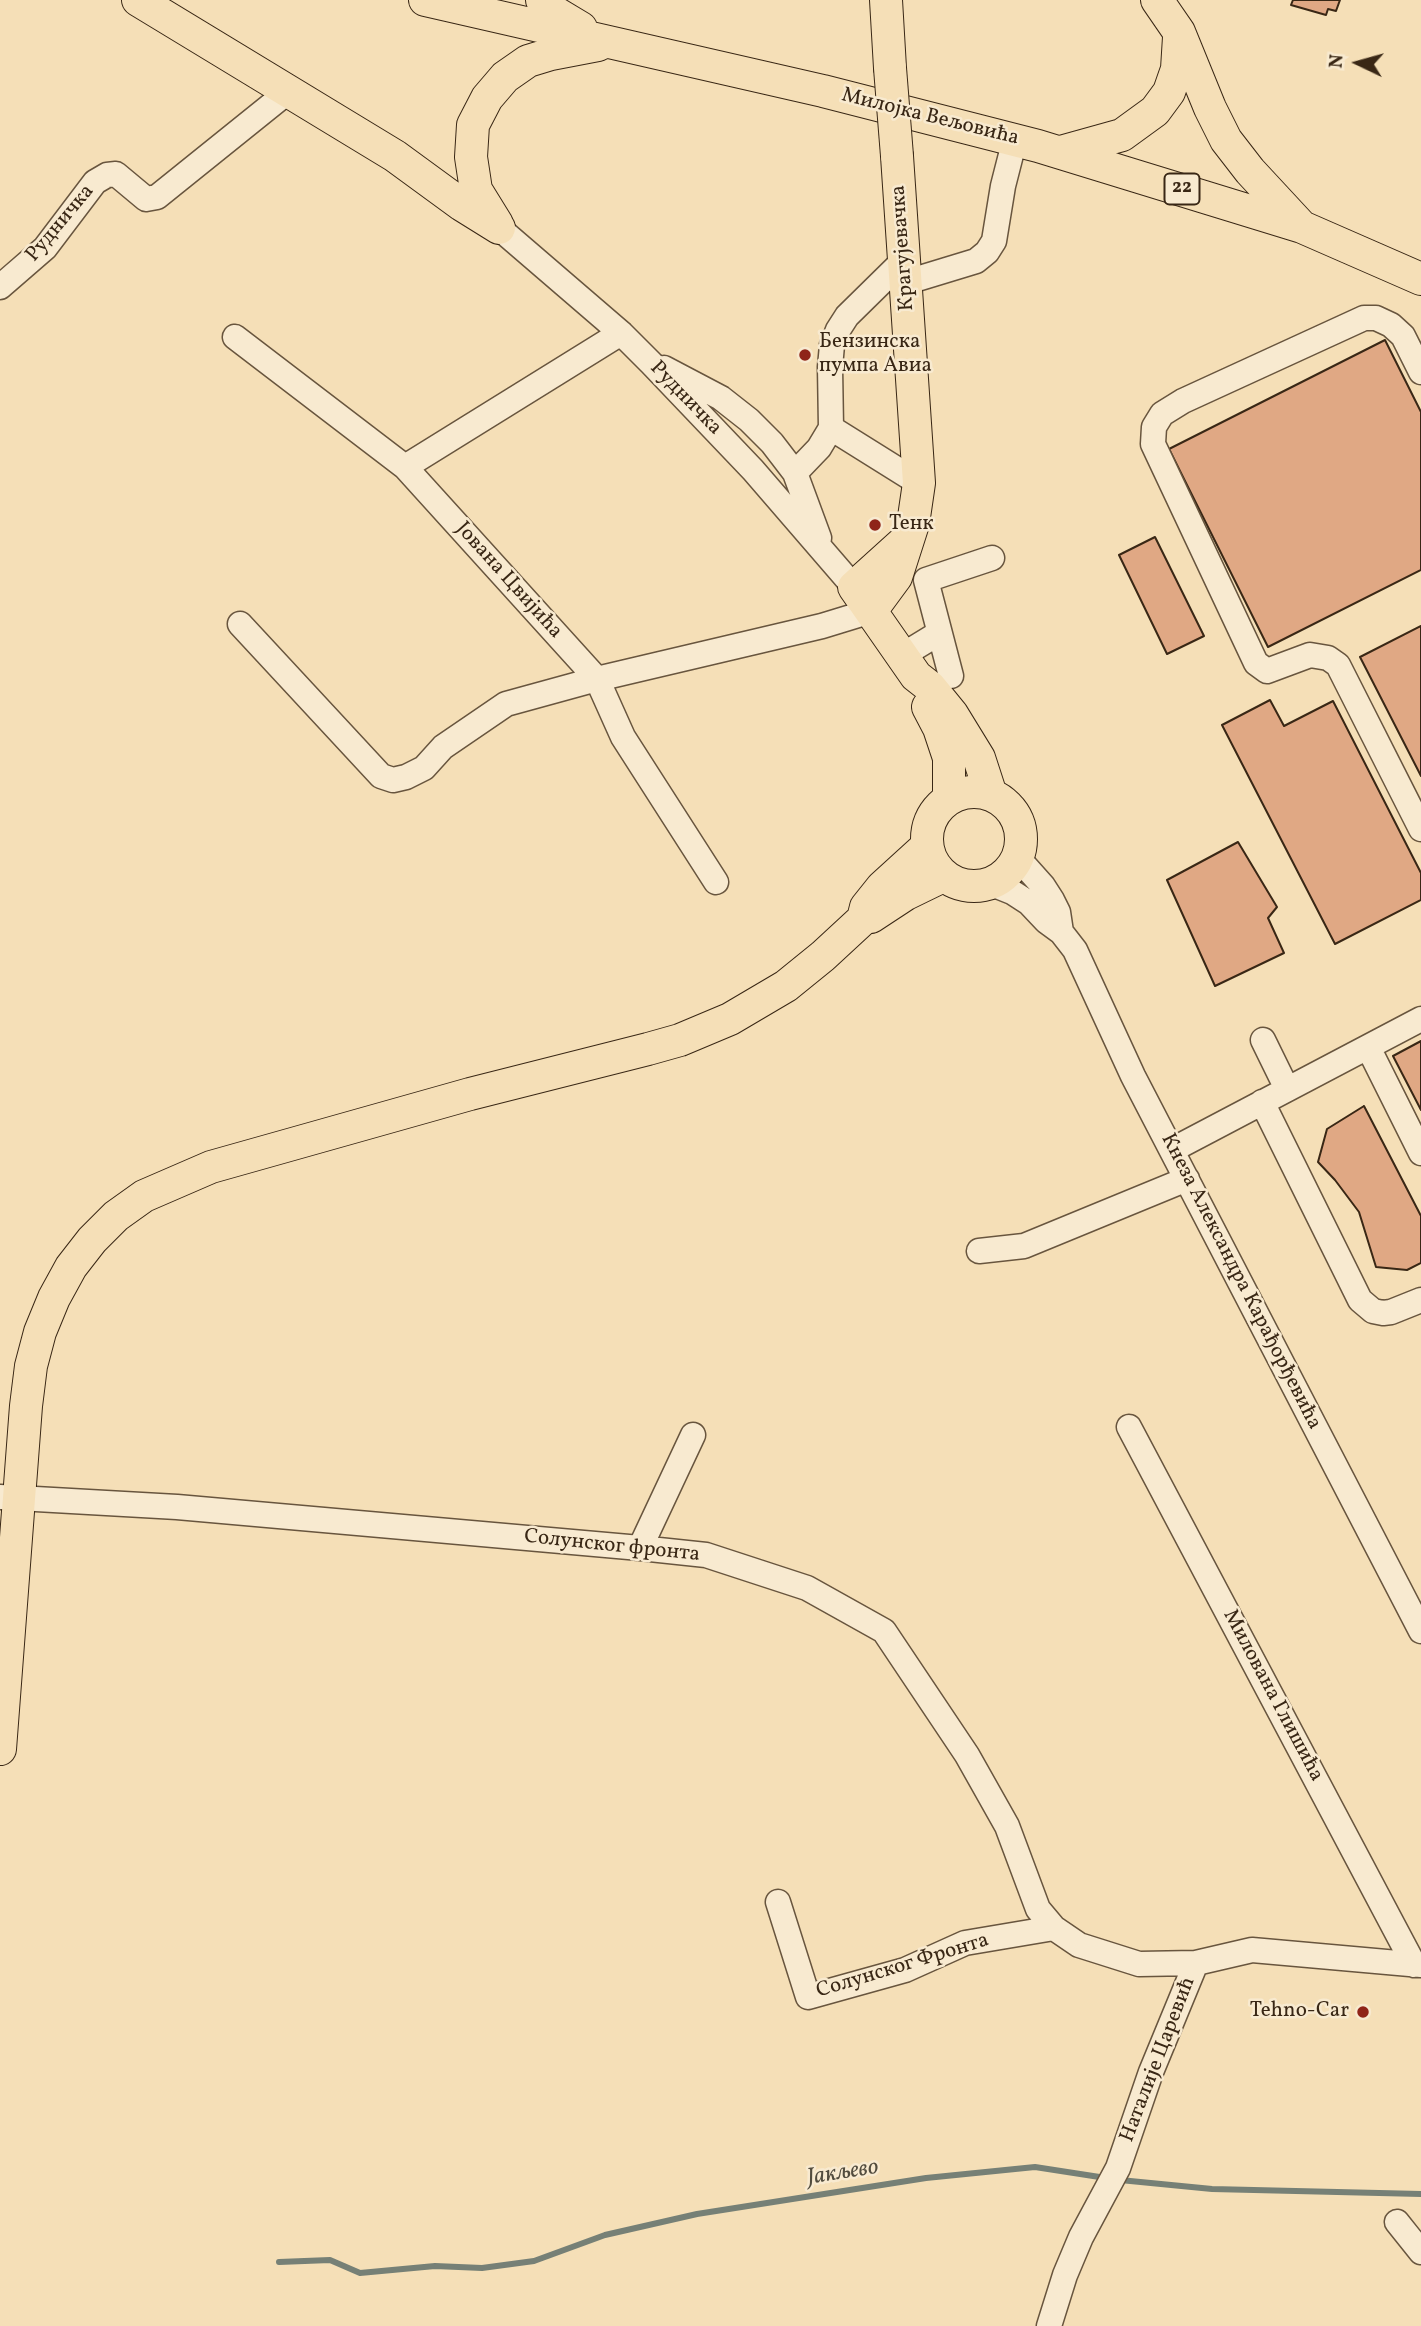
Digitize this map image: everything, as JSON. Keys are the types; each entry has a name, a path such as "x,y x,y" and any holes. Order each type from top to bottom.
{"main road":[{"path":"138,0 395,156 499,229"},
{"name":"Милојка Вељовића","path":"425,0 823,91 1015,139 1302,227 1421,279"},
{"path":"542,0 565,19 611,42"},
{"name":"Крагујевачка","path":"863,599 909,537 919,483 886,0"},
{"path":"1061,152 1122,135 1155,111 1169,92 1178,69 1170,14"},
{"path":"1170,14 1226,140 1250,171 1302,227"},
{"path":"499,229 476,190 471,165 474,125 487,97 505,77 528,61 611,42"},
{"path":"863,599 909,666 930,687 965,733 982,766 991,794"},
{"path":"909,666 945,742 949,758 949,799"},
{"path":"962,793 991,794 1004,802 1014,813 1020,827 1022,842 1018,858 1003,878 992,884 966,887 954,883 935,867 927,846 931,819 949,799 962,793"},
{"path":"863,919 866,907 882,887 927,846"},
{"path":"0,1749 10,1498 31,1366 40,1332 71,1267 92,1240 116,1216 144,1196 211,1167 692,1035 730,1018 786,986 863,919 943,876"}],"street":[{"name":"Рудничка","path":"0,287 45,247 95,182 107,175 116,174 146,199 157,197 290,90"},
{"path":"795,473 819,447 831,428 830,367 832,345 838,330 856,306 906,271 976,261 987,253 994,241 1003,186 1015,139"},
{"name":"Рудничка","path":"499,229 621,333 753,470 863,599"},
{"path":"1421,372 1403,337 1391,325 1377,318 1364,318 1183,401 1163,414 1154,426 1153,444 1256,663 1267,671 1310,654 1328,658 1338,665 1421,830"},
{"path":"405,467 621,333"},
{"name":"Јована Цвијића","path":"235,337 405,467 597,679 624,737 716,882"},
{"path":"650,363 701,386 744,415 772,443 795,473 825,555"},
{"path":"831,428 919,483"},
{"path":"951,677 926,580 992,558"},
{"path":"240,624 381,776 393,780 424,768 443,747 506,704 597,679 786,635 863,599"},
{"path":"909,666 939,634"},
{"name":"Кнеза Александра Карађорђевића","path":"1018,858 1044,886 1058,912 1061,932"},
{"name":"Кнеза Александра Карађорђевића","path":"992,884 1021,897 1061,932 1074,950 1133,1076 1421,1631"},
{"path":"1172,1150 1421,1019"},
{"path":"1263,1040 1287,1089"},
{"path":"1368,1047 1421,1153"},
{"path":"1262,1102 1360,1300 1373,1311 1383,1313 1421,1300"},
{"path":"979,1251 1024,1246 1187,1179"},
{"name":"Милована Глишића","path":"1129,1427 1418,1965"},
{"path":"640,1548 693,1435"},
{"name":"Солунског фронта","path":"10,1498 177,1507 706,1555 807,1588 884,1630 974,1767 1007,1826 1038,1909 1054,1928 1079,1945 1139,1964 1196,1963"},
{"name":"Солунског Фронта","path":"778,1902 808,1997 905,1970 965,1943 1054,1928"},
{"name":"Наталије Царевић","path":"1049,2326 1065,2275 1081,2237 1118,2168 1151,2072 1196,1963 1251,1950 1418,1965"},
{"path":"1397,2222 1421,2252"}],"building":[{"path":"1293,0 1340,0 1336,11 1328,9 1326,15 1291,5"},
{"path":"1385,340 1421,412 1421,570 1268,647 1169,449"},
{"path":"1155,537 1204,636 1167,654 1119,555"},
{"path":"1421,626 1421,776 1360,657"},
{"path":"1270,700 1284,726 1333,701 1421,873 1421,900 1335,944 1222,725"},
{"path":"1238,842 1277,907 1268,918 1284,953 1215,986 1167,880"},
{"path":"1421,1041 1421,1110 1393,1056"},
{"path":"1364,1106 1421,1216 1421,1263 1407,1270 1376,1267 1359,1212 1318,1162 1327,1129"}],"waterway":[{"name":"Јакљево","path":"279,2262 330,2260 360,2273 435,2266 482,2268 534,2261 605,2235 697,2214 926,2178 1035,2167 1106,2178"},
{"name":"Јакљево","path":"1120,2180 1212,2189 1421,2194"}],"place":[{"name":"Бензинска пумпа Авиа","path":"805,355"},
{"name":"Тенк","path":"875,525"},
{"name":"Tehno-Car","path":"1363,2012"}]}
